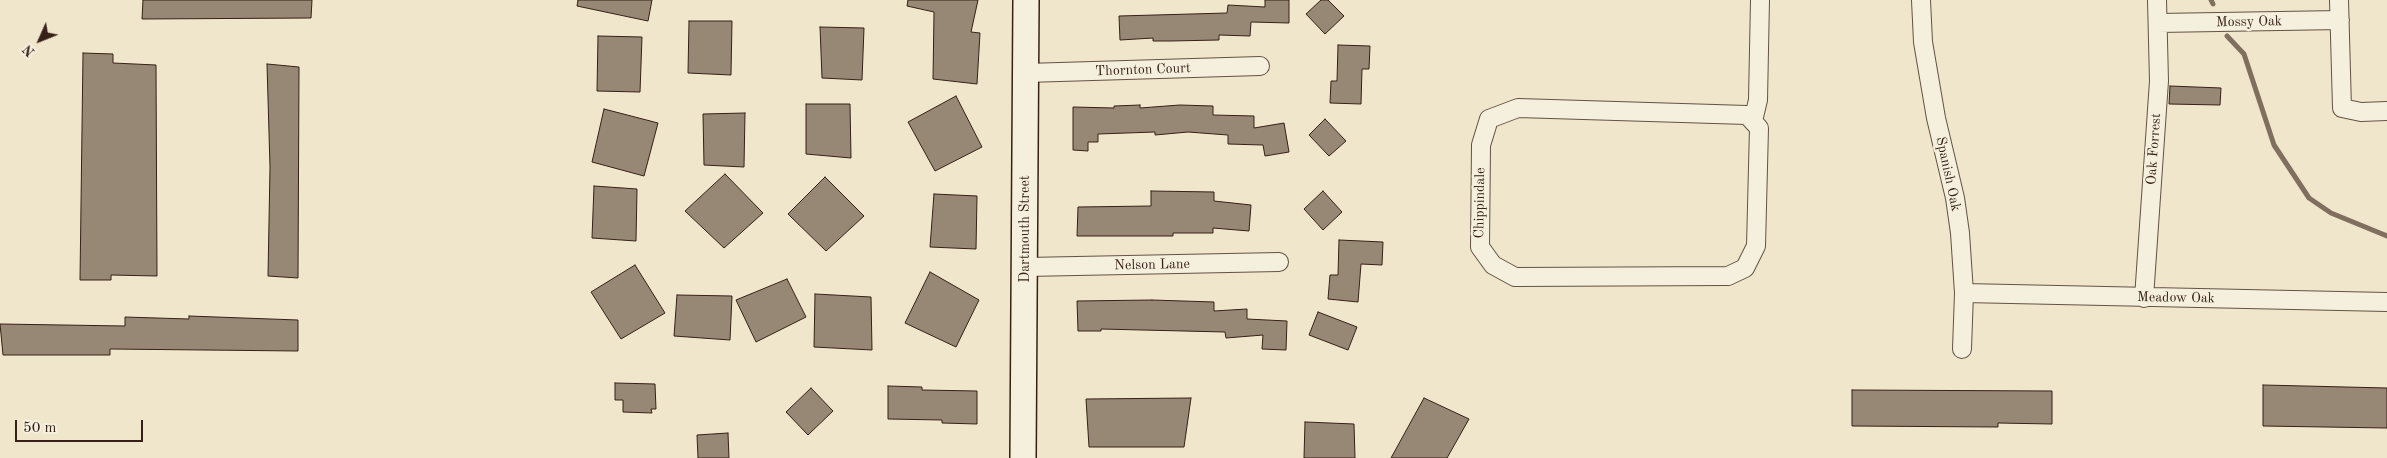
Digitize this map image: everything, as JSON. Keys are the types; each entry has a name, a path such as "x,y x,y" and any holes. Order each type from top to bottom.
{"street":[{"name":"Dartmouth Street","path":"1023,458 1022,367 1026,267 1026,0"},
{"name":"Chippindale","path":"1753,122 1758,100 1760,0"},
{"name":"Spanish Oak","path":"1921,0 1923,42 1936,118 1955,198 1964,293 1962,349"},
{"name":"Oak Forrest","path":"2144,298 2159,81 2157,0"},
{"path":"2339,0 2342,108 2361,112 2387,111"},
{"name":"Mossy Oak","path":"2158,23 2340,20"},
{"name":"Thornton Court","path":"1026,73 1260,66"},
{"name":"Chippindale","path":"1518,108 1705,112 1747,115 1753,122 1759,128 1756,246 1744,268 1728,276 1515,278 1493,265 1480,248 1481,145 1489,119 1518,108"},
{"name":"Nelson Lane","path":"1026,267 1279,262"},
{"name":"Meadow Oak","path":"1964,293 2387,302"}],"building":[{"path":"143,0 312,0 311,18 142,19"},
{"path":"578,0 652,0 648,21 577,6"},
{"path":"908,0 978,0 971,32 980,33 977,84 933,79 934,12 907,6"},
{"path":"1265,0 1289,0 1289,23 1251,22 1250,36 1219,35 1219,40 1153,41 1153,38 1120,40 1119,16 1227,13 1228,5 1265,7"},
{"path":"1321,0 1328,0 1344,16 1325,34 1306,14"},
{"path":"689,21 732,21 731,75 688,73"},
{"path":"820,27 864,28 862,80 822,78"},
{"path":"598,36 642,37 640,92 597,91"},
{"path":"1338,45 1370,46 1369,69 1362,69 1361,104 1330,103 1331,81 1337,81"},
{"path":"83,53 113,54 113,63 156,65 157,276 111,275 111,280 80,280"},
{"path":"267,64 299,67 298,278 268,276 270,167"},
{"path":"2170,86 2221,88 2220,105 2169,104"},
{"path":"956,96 982,147 935,171 908,122"},
{"path":"806,104 850,104 851,158 806,154"},
{"path":"1140,105 1140,108 1180,105 1213,106 1213,115 1254,116 1254,128 1284,123 1289,152 1265,156 1263,145 1228,144 1228,135 1188,132 1155,135 1155,132 1098,134 1098,142 1088,142 1088,151 1073,150 1073,107 1114,108 1114,106"},
{"path":"604,109 658,123 644,176 592,162"},
{"path":"745,113 744,167 704,165 703,114"},
{"path":"1325,119 1346,141 1329,156 1309,135"},
{"path":"725,174 763,213 724,248 685,211"},
{"path":"825,177 864,216 826,251 788,214"},
{"path":"594,186 637,189 636,241 592,238"},
{"path":"1151,191 1214,192 1214,201 1251,205 1249,231 1213,228 1213,233 1173,233 1173,236 1077,236 1078,207 1151,206"},
{"path":"1323,191 1342,212 1323,230 1304,209"},
{"path":"934,194 977,196 976,249 930,247"},
{"path":"1339,240 1383,242 1382,265 1361,264 1358,302 1328,299 1330,275 1338,275"},
{"path":"635,265 665,313 621,339 591,292"},
{"path":"930,272 979,300 956,347 905,323"},
{"path":"787,279 806,317 756,342 736,300"},
{"path":"815,294 871,297 872,350 814,347"},
{"path":"677,295 732,296 730,340 674,336"},
{"path":"1152,300 1214,302 1214,311 1247,309 1247,319 1287,321 1286,350 1262,349 1263,335 1226,338 1225,332 1101,329 1101,331 1078,331 1077,301"},
{"path":"1318,312 1357,327 1348,350 1309,335"},
{"path":"189,316 298,320 298,351 110,349 110,355 3,355 0,324 125,326 125,317 189,319"},
{"path":"615,383 655,384 656,409 651,409 652,413 623,412 623,400 615,400"},
{"path":"2263,385 2387,388 2387,428 2263,426"},
{"path":"888,386 922,387 922,390 977,391 977,424 942,423 942,420 888,419"},
{"path":"811,388 833,411 808,435 786,412"},
{"path":"1852,390 2052,391 2052,424 1998,423 1998,427 1852,426"},
{"path":"1191,398 1184,447 1089,447 1086,399"},
{"path":"1424,398 1469,419 1447,458 1391,458"},
{"path":"1305,422 1354,424 1355,458 1304,458"},
{"path":"728,433 729,458 698,458 697,435"}],"waterway":[{"path":"2211,0 2213,4"},
{"path":"2227,36 2244,54 2274,145 2309,198 2331,213 2387,236"}]}
